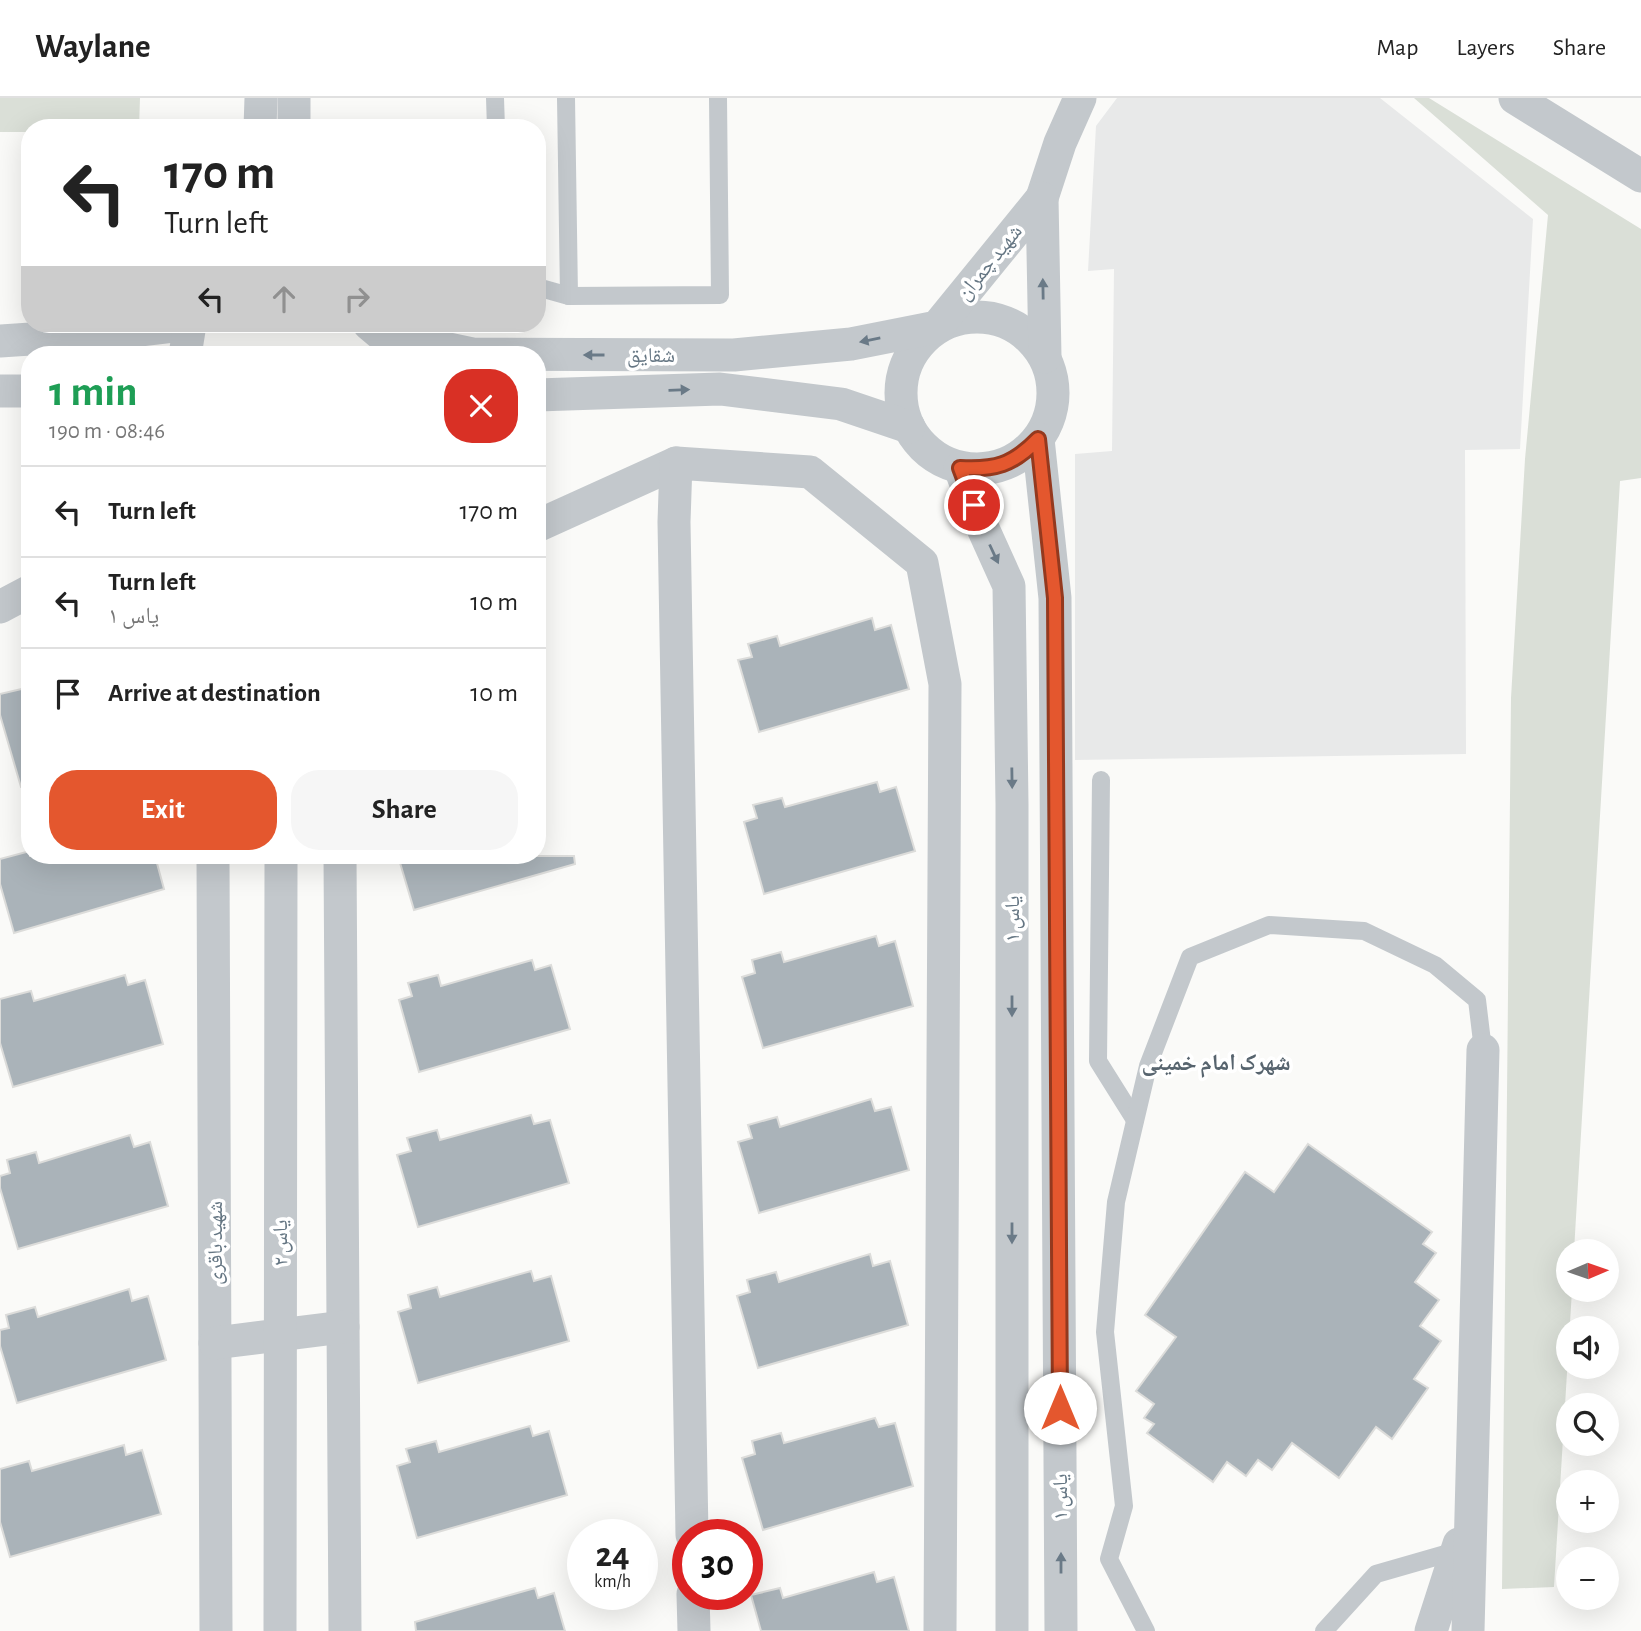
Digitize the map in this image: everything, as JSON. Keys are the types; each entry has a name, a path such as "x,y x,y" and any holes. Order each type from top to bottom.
{"street":[{"path":"260,119 261,98"},
{"path":"294,98 294,119"},
{"name":"شهید چمران","path":"1045,357 1042,198 1060,143 1080,98"},
{"path":"1515,98 1641,176"},
{"name":"شهید چمران","path":"937,327 1042,198"},
{"path":"985,316 1009,323 1030,337 1045,357 1052,377 1053,399 1049,420 1038,439 1023,455 1004,465 982,469 960,468 939,460 922,446 909,428 902,405 901,383 908,361 920,342 937,327 960,317 985,316"},
{"name":"شقایق","path":"546,354 734,355 851,344 937,327"},
{"path":"0,341 114,333"},
{"name":"شقایق","path":"380,333 434,346"},
{"name":"شقایق","path":"546,395 720,389 841,404 909,428"},
{"path":"0,391 21,391"},
{"name":"یاس ۱","path":"1038,439 1055,598 1061,1631"},
{"path":"676,463 674,550 692,1519"},
{"path":"546,522 676,463 810,472 922,563 945,684 940,1631"},
{"name":"یاس ۱","path":"960,468 1009,586 1012,804 1012,1631"},
{"path":"0,607 21,596"},
{"name":"شهید باقری","path":"213,864 216,1631"},
{"name":"یاس ۲","path":"280,1631 281,864"},
{"path":"340,864 345,1631"},
{"path":"1468,1631 1483,1050"},
{"path":"215,1343 343,1327"},
{"path":"1431,1631 1470,1508"},
{"path":"693,1610 694,1631"}],"lane":[{"path":"495,98 496,119"},
{"path":"566,98 569,296"},
{"path":"546,290 569,296 720,295 718,98"},
{"path":"1101,780 1098,1061 1135,1120"},
{"path":"1146,1631 1109,1559 1124,1506 1104,1332 1116,1202 1148,1066 1190,957 1269,925 1364,931 1435,965 1477,1000 1483,1050"},
{"path":"1324,1631 1376,1574 1457,1551"}],"shaded area":[{"path":"0,98 140,98 139,119 21,119 21,132 0,132"},
{"path":"1117,98 1380,98 1533,219 1520,449 1465,450 1466,754 1075,760 1075,454 1112,451 1114,269 1088,271 1096,126"},
{"path":"1414,98 1429,98 1641,229 1641,478 1620,481 1575,1239 1556,1239 1556,1302 1571,1302 1570,1316 1556,1316 1556,1379 1567,1379 1566,1393 1556,1393 1556,1456 1562,1456 1561,1470 1556,1470 1557,1533 1554,1587 1502,1589 1511,698 1525,459 1548,215"}],"building":[{"path":"872,618 875,630 891,625 909,689 759,732 738,660 752,657 748,644 777,636 780,646"},
{"path":"21,689 21,787 0,715 0,694"},
{"path":"877,782 880,792 896,787 915,851 764,894 744,822 757,818 753,805 782,798 785,807"},
{"path":"21,853 21,864 157,864 164,889 14,933 0,884 0,859"},
{"path":"546,856 574,856 575,864 414,910 400,864 546,864"},
{"path":"876,936 879,946 895,941 913,1006 763,1048 742,977 755,973 752,960 781,952 784,962"},
{"path":"532,960 535,970 551,965 570,1029 419,1072 399,1000 412,996 408,983 438,975 441,986"},
{"path":"125,975 128,985 145,980 163,1044 13,1087 0,1043 0,999 31,991 34,1001"},
{"path":"871,1099 875,1111 891,1107 909,1170 759,1213 738,1142 752,1138 748,1125 777,1117 780,1127"},
{"path":"531,1115 534,1124 550,1120 569,1183 418,1227 397,1155 411,1151 407,1138 437,1130 440,1140"},
{"path":"130,1135 134,1147 150,1142 168,1206 18,1249 0,1188 0,1176 10,1173 7,1160 36,1152 39,1163"},
{"path":"1308,1144 1432,1232 1423,1244 1436,1253 1415,1282 1439,1300 1420,1326 1441,1341 1414,1379 1428,1388 1392,1439 1376,1427 1339,1478 1292,1443 1272,1470 1258,1460 1246,1476 1227,1462 1213,1482 1147,1433 1154,1424 1144,1418 1154,1404 1136,1391 1176,1337 1145,1315 1245,1172 1274,1192"},
{"path":"870,1254 873,1266 890,1261 908,1325 758,1368 737,1296 750,1292 747,1280 776,1272 779,1282"},
{"path":"531,1271 534,1281 551,1276 569,1341 418,1383 398,1312 411,1308 408,1295 437,1287 440,1297"},
{"path":"129,1289 132,1301 148,1296 166,1360 17,1403 0,1346 0,1330 9,1328 6,1315 35,1307 38,1317"},
{"path":"875,1418 879,1427 895,1423 913,1486 763,1530 763,1519 760,1519 742,1458 755,1454 752,1441 781,1433 784,1443"},
{"path":"530,1426 533,1436 549,1431 567,1495 417,1538 397,1466 410,1462 406,1449 436,1441 439,1452"},
{"path":"124,1445 126,1455 142,1450 161,1514 10,1557 0,1522 0,1469 29,1461 32,1471"},
{"path":"874,1572 877,1582 894,1577 909,1631 761,1631 755,1610 763,1610 763,1592 780,1588 783,1598"},
{"path":"535,1588 538,1598 554,1593 565,1631 416,1631 415,1622"}],"district":[{"name":"شهرک امام خمینی","path":"1216,1062"}],"route":[{"path":"974,505 960,468 982,469 1004,465 1023,455 1038,439 1055,598 1060,1408"}]}
